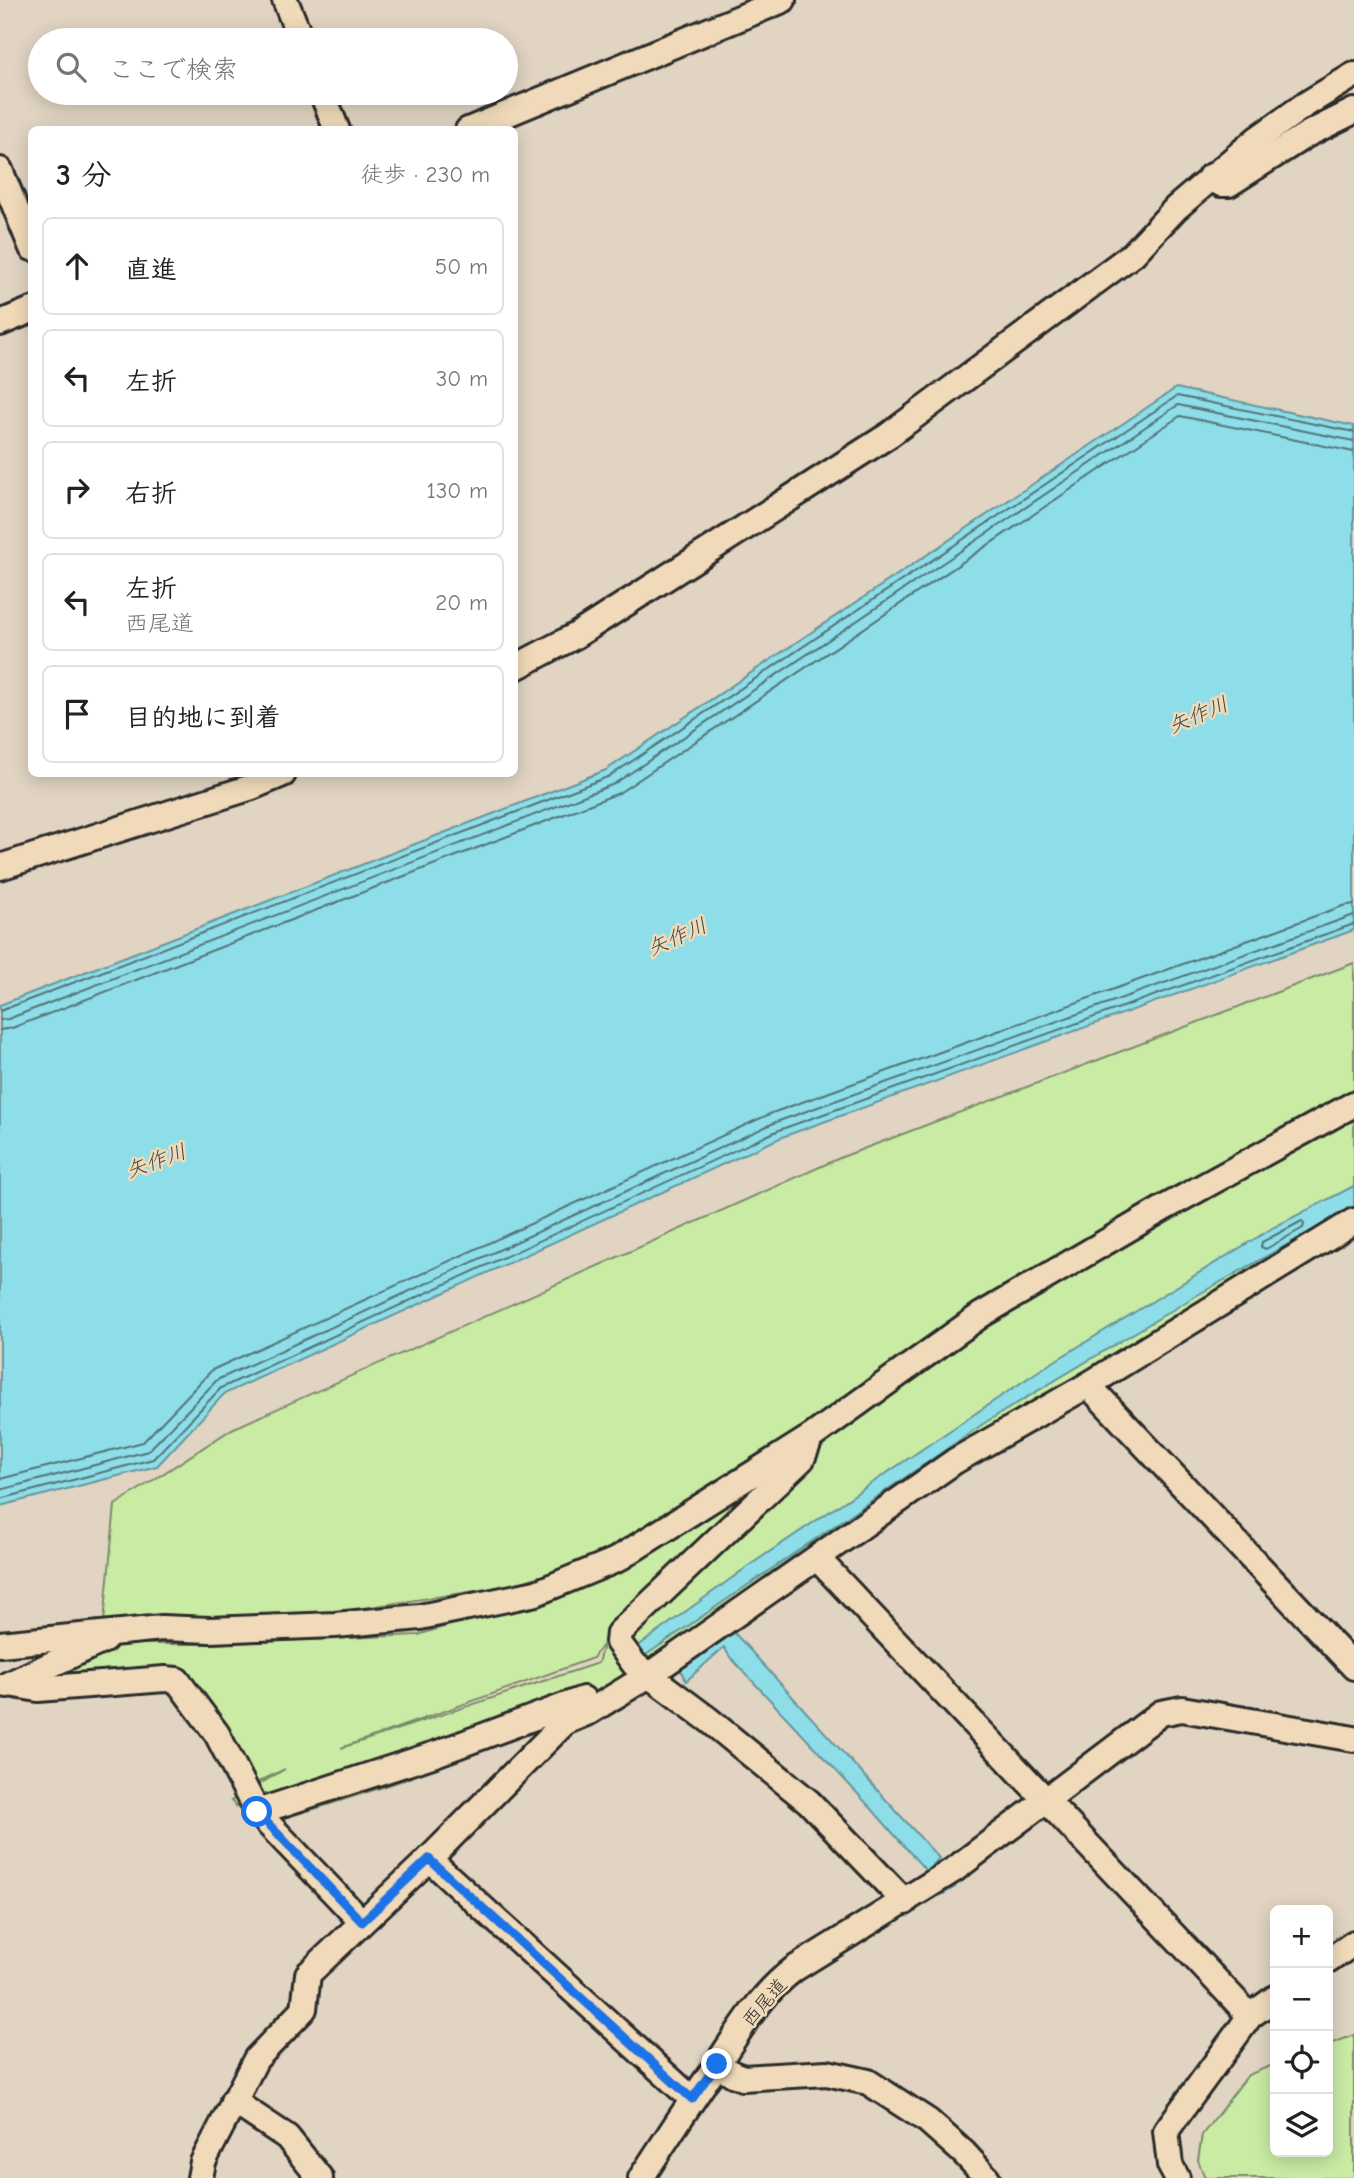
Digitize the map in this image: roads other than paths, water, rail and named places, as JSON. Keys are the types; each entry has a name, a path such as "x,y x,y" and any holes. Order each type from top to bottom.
{"street":[{"path":"285,0 296,28"},
{"path":"478,126 783,0"},
{"path":"518,666 575,636 889,435 1133,254 1176,208 1210,177 1284,119 1354,75"},
{"path":"328,105 335,126"},
{"path":"1210,177 1221,184 1229,184 1306,135 1354,111"},
{"path":"0,170 28,238"},
{"path":"0,323 28,312"},
{"path":"0,867 275,777"},
{"path":"0,1644 162,1628 210,1630 335,1625 420,1617 536,1593 616,1560 811,1437 981,1315 1164,1208 1354,1104"},
{"path":"200,2178 203,2162 256,2059 304,2009 308,1974 429,1859 565,1722 589,1712 642,1670 945,1456 1073,1374 1232,1287 1354,1214"},
{"path":"257,1812 438,1753 601,1692 642,1670 817,1558 955,1461 1088,1385 1354,1221"},
{"path":"1088,1385 1354,1667"},
{"path":"811,1437 802,1459 619,1633 618,1642 642,1670 709,1720 809,1802 905,1902"},
{"path":"817,1558 1250,2015"},
{"path":"5,1686 121,1632"},
{"path":"5,1686 38,1689 177,1680 217,1734 257,1812 362,1922"},
{"name":"西尾道","path":"641,2178 692,2099 773,1985 794,1969 955,1870 1161,1713 1182,1709 1354,1739"},
{"path":"429,1859 692,2099"},
{"path":"1333,1958 1354,1943"},
{"path":"1177,2178 1170,2165 1166,2131 1250,2015 1270,2001"},
{"path":"717,2064 743,2078 827,2073 867,2082 928,2122 964,2152 987,2178"},
{"path":"233,2101 287,2137 320,2178"}],"water":[{"name":"矢作川","path":"1176,388 1354,426 1354,930 782,1137 224,1394 157,1466 0,1506 0,1005 606,770"},
{"path":"1354,1186 1354,1207 1194,1297 986,1422 640,1659 634,1649 747,1567 1040,1370 1274,1227"},
{"path":"729,1627 939,1858 927,1872 730,1657 724,1647 686,1681 678,1664"}],"waterway":[{"path":"940,1894 954,1886"}]}
